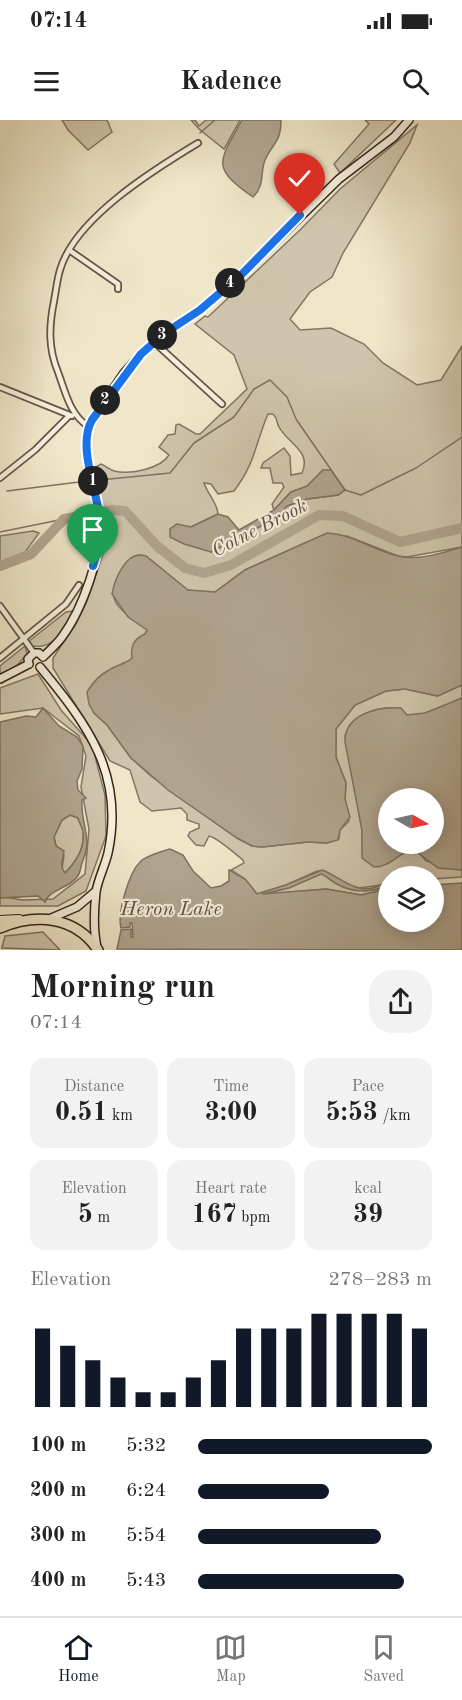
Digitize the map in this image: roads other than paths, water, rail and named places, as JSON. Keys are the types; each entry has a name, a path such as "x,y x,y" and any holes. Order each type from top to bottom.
{"highway":[{"path":"0,928 24,919 66,922 78,929 97,949"}],"main road":[{"path":"43,657 62,638 78,608 97,553 100,520 86,445 88,426 124,373 154,342 200,310 242,274 339,179 394,137 409,120"},
{"path":"34,653 39,653 43,657 44,663 40,667 35,668 29,664 29,656 34,653"},
{"path":"0,679 29,664"},
{"path":"40,667 93,738 109,780 113,824 108,854 96,891 94,921 97,949"},
{"path":"49,919 77,907 96,891"},
{"path":"0,920 24,919"}],"street":[{"path":"72,416 48,336 60,269 78,236 137,182 198,143"},
{"path":"69,250 118,285 118,289"},
{"path":"154,342 222,404"},
{"path":"0,387 65,412 88,426"},
{"path":"0,478 72,416"},
{"path":"0,658 66,604 79,585"},
{"path":"0,606 34,653"}],"water":[{"path":"242,120 281,120 278,138 265,160 261,184 253,197 230,178 223,163 224,155"},
{"path":"323,470 331,470 345,490 338,495 307,499 287,506 278,517 211,552 170,537 170,529 177,524 191,527 218,514 228,517 239,530 274,510 291,492 307,486"},
{"path":"327,533 345,536 398,556 413,558 462,547 462,685 438,696 405,689 386,691 355,705 336,729 336,757 346,783 345,799 350,817 340,830 338,840 327,843 252,846 168,790 131,758 107,725 94,713 89,704 87,692 102,674 132,658 134,643 147,630 128,617 112,594 119,573 133,557 146,556 188,590 215,592 245,570"},
{"path":"462,698 462,870 435,866 419,854 444,854 444,788 378,788 378,854 403,854 385,865 374,867 362,858 362,830 345,742 346,732 356,718 373,710 401,708 407,715 425,713"},
{"path":"43,708 59,726 77,737 83,746 82,769 77,781 78,790 86,798 82,800 82,808 87,845 80,873 73,881 47,898 45,902 38,896 0,898 0,722 26,716 36,717","holes":["70,815 78,818 83,830 83,843 76,859 65,873 62,865 64,851 56,846 54,837 62,820"]},
{"name":"Heron Lake","path":"170,849 183,855 193,871 211,888 229,881 229,870 245,879 257,894 322,870 361,889 378,886 376,889 356,890 343,887 321,874 289,888 262,894 326,889 361,895 378,891 378,932 444,932 444,884 462,883 462,950 117,949 121,930 131,929 131,937 133,937 132,923 130,927 121,928 120,921 122,903 128,884 140,862"}],"waterway":[{"path":"200,133 215,120"},
{"path":"100,480 170,473 194,443 234,417 254,389 270,380 287,397 296,419 345,490 361,495 416,468 462,437"},
{"path":"7,491 87,481"},
{"name":"Colne Brook","path":"0,566 31,554 64,519 113,510 125,511 157,546 185,568 204,573 231,565 319,515 343,516 400,542 462,528"},
{"path":"0,532 64,519"}]}
